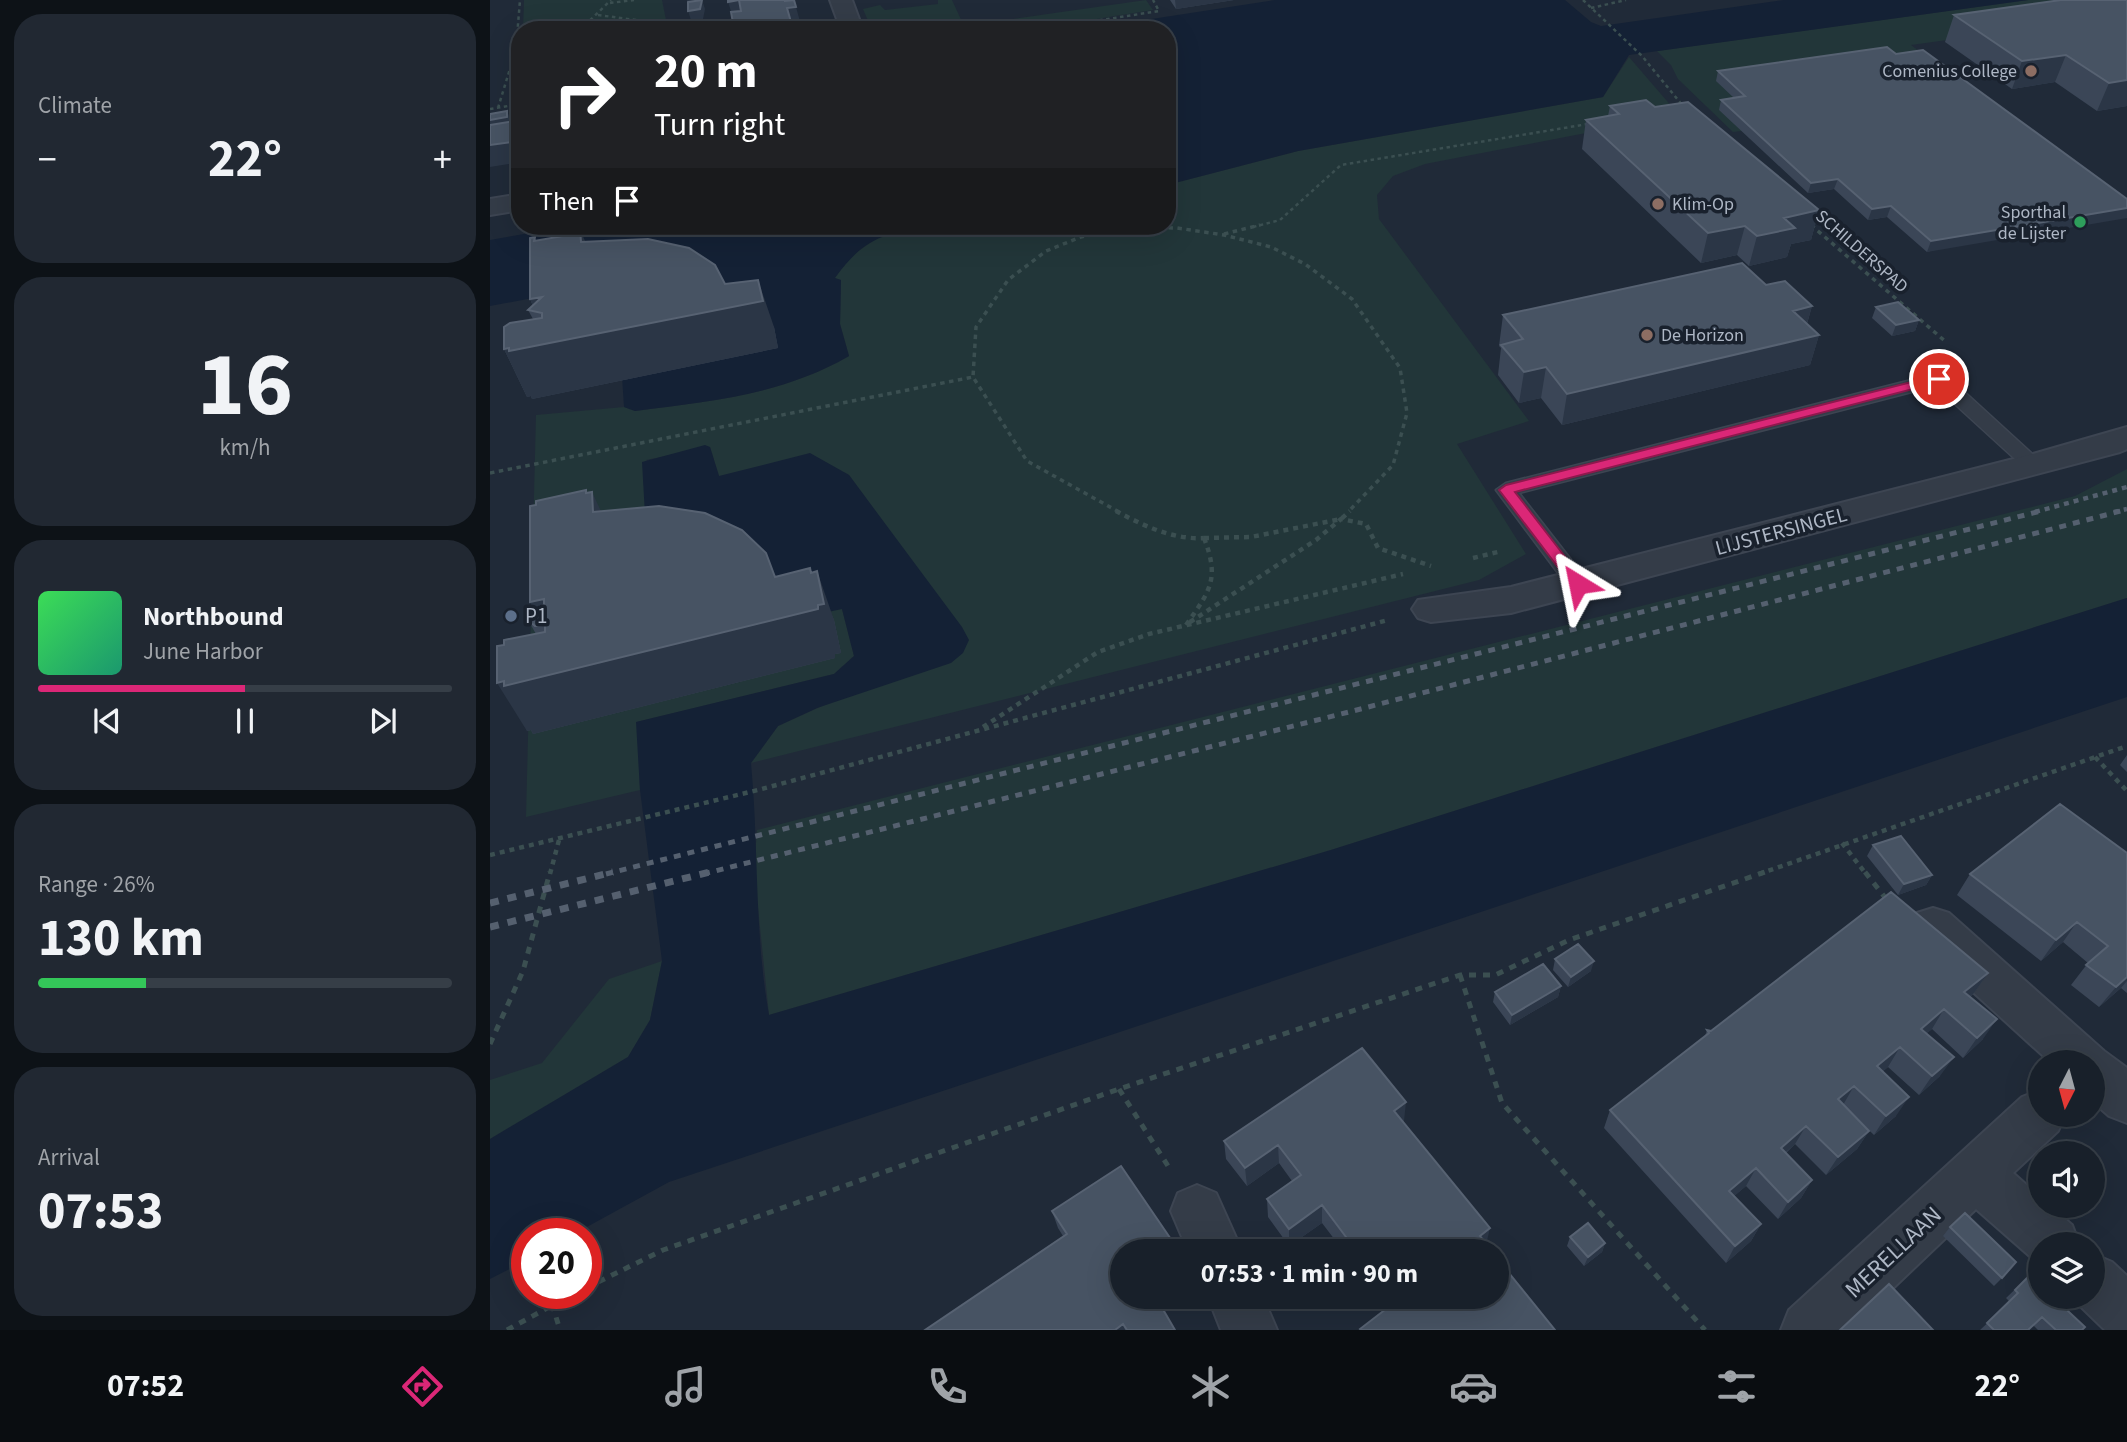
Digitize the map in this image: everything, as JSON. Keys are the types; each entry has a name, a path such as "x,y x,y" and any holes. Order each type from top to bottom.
{"street":[{"path":"845,0 850,21"},
{"path":"490,207 511,204"},
{"name":"LIJSTERSINGEL","path":"1431,609 1511,600 1578,584 2108,445 2127,437"},
{"path":"1933,927 2071,1050"},
{"path":"2105,1081 2127,1100"},
{"name":"MERELLAAN","path":"1809,1330 2028,1126"},
{"path":"1977,1175 2040,1232"},
{"path":"2105,1292 2127,1312"},
{"path":"1240,1309 1249,1330"}],"lane":[{"path":"1578,584 1506,490 1939,379 2033,465"}],"path":[{"path":"518,21 520,0"},
{"path":"591,21 610,2 634,0"},
{"path":"1094,21 1158,11 1153,0"},
{"path":"1583,0 1642,56 1685,109 1671,111"},
{"path":"1591,8 1626,0"},
{"path":"598,15 644,21"},
{"path":"498,108 511,65"},
{"path":"490,109 511,106"},
{"path":"1224,235 1280,220 1341,165 1589,124"},
{"name":"SCHILDERSPAD","path":"1804,220 1951,346"},
{"path":"1176,228 1224,235 1271,247 1305,264 1352,299 1400,368 1407,413 1393,465 1341,519 1316,540 1186,625"},
{"path":"1090,235 1046,251 1008,280 976,327 973,377 1027,461 1143,526 1191,538 1251,537 1341,519 1366,524 1378,548 1435,567 1422,570"},
{"path":"490,473 973,377"},
{"path":"1186,625 1213,587 1214,561 1204,538"},
{"path":"1461,561 1512,549"},
{"path":"979,730 1098,652 1186,625 1409,573"},
{"path":"490,855 758,790 1431,609"},
{"path":"602,1280 663,1251 1119,1089 1460,975 1495,975 1569,940 2127,746"},
{"path":"2095,757 2127,791"},
{"path":"490,1044 498,1030 531,939 559,840"},
{"path":"1842,843 1895,910 1933,927"},
{"path":"1460,975 1502,1103 1705,1330"},
{"path":"1119,1089 1206,1231"},
{"path":"507,1330 543,1309"},
{"path":"554,1309 560,1330"}],"green space":[{"path":"524,0 662,0 666,21 523,21"},
{"path":"938,0 952,0 962,21 868,21 863,9 880,5 885,10 938,4"},
{"path":"1146,0 1153,10 1084,21 999,21"},
{"path":"2028,0 2127,0 2121,16 1911,45 1929,59 1743,106 1741,131 1733,132 1678,79 1671,65 1657,51"},
{"path":"1629,57 1679,115 1425,164 1393,176 1377,195 1379,219 1529,421 1457,444 1526,554 1479,580 751,763 778,726 968,640 849,475 810,454 726,477 719,476 710,447 646,460 842,609 854,656 834,674 637,722 640,790 526,817 536,415 624,407 635,411 719,399 798,380 849,356 840,324 841,280 834,278 852,255 882,235 1176,235 1176,183 1298,151 1603,97"},
{"path":"2127,469 2127,598 1331,850 769,1015 754,869 757,830 2075,496"},
{"path":"662,961 650,1020 628,1057 490,1139 490,1080 542,1063 609,979"}],"water":[{"path":"1275,0 1565,0 1591,22 1601,26 1784,0 2028,0 1629,55 1603,97 1298,151 1176,183 1176,21 1138,21"},
{"path":"519,235 890,235 867,245 835,278 841,280 840,324 849,356 798,380 772,388 635,411 624,407 622,376 533,298 490,306 490,240"},
{"path":"705,445 710,447 719,476 810,453 849,475 969,640 963,653 951,663 817,708 778,726 751,763 761,952 769,1015 1331,850 2127,598 2127,697 669,1182 602,1219 511,1218 511,1268 490,1279 490,1139 628,1057 650,1020 662,961 640,790 636,722 834,674 854,656 842,609 800,618 647,550 642,462"}],"building":[{"path":"702,0 700,9 688,11 688,2"},
{"path":"739,0 794,0 796,7 787,8 791,21 733,21 731,12 741,11"},
{"path":"2061,0 2127,0 2127,80 2109,83 2066,55 2022,61 1954,15"},
{"path":"1887,47 1896,54 1923,50 2127,199 2127,208 1931,241 1891,206 1872,209 1838,179 1811,183 1721,100 1745,96 1718,71"},
{"path":"1646,100 1655,107 1688,102 1819,210 1784,218 1795,228 1757,236 1745,226 1708,233 1586,120 1619,114 1610,106"},
{"path":"507,111 507,117 490,120 490,114"},
{"path":"511,122 511,142 490,145 490,125"},
{"path":"580,235 581,242 648,239 689,248 715,265 725,284 758,280 763,301 509,351 509,348 504,349 504,327 510,323 542,318 542,313 528,310 542,297 530,299 530,238 535,237 534,241"},
{"path":"1742,263 1766,285 1785,281 1812,306 1793,311 1819,335 1567,394 1546,367 1524,372 1501,345 1523,339 1503,315"},
{"path":"1898,302 1919,320 1896,325 1876,307"},
{"path":"586,490 586,493 592,492 593,512 659,506 705,513 742,530 766,553 775,577 810,568 811,573 817,571 824,604 818,605 818,609 504,686 504,681 497,683 497,646 504,645 504,640 545,632 545,625 535,626 528,620 535,609 544,605 544,599 530,602 530,506 536,505 536,501"},
{"path":"2060,804 2127,853 2127,977 2116,987 2086,965 2108,946 2077,922 2056,940 1970,874"},
{"path":"1901,836 1932,875 1904,884 1873,845"},
{"path":"1891,892 1988,973 1964,992 1997,1019 1977,1038 1944,1009 1921,1029 1954,1057 1932,1076 1900,1047 1877,1066 1909,1097 1886,1116 1854,1086 1838,1099 1869,1131 1838,1157 1806,1126 1781,1148 1812,1180 1788,1202 1756,1168 1729,1191 1761,1224 1735,1246 1610,1110 1709,1033 1707,1030 1711,1031"},
{"path":"1578,944 1594,961 1571,977 1555,959"},
{"path":"1543,964 1561,986 1512,1015 1495,992"},
{"path":"1362,1048 1406,1102 1394,1111 1490,1228 1480,1236 1482,1239 1343,1239 1346,1237 1322,1205 1289,1229 1267,1199 1301,1175 1278,1145 1245,1168 1224,1141"},
{"path":"1121,1166 1171,1239 1110,1239 1110,1309 1163,1309 1175,1330 1127,1330 1123,1324 1115,1330 925,1330 1067,1234 1052,1211"},
{"path":"1965,1213 2016,1262 2002,1278 1950,1227"},
{"path":"1588,1223 1605,1243 1588,1257 1570,1237"},
{"path":"1509,1273 1555,1330 1361,1330 1386,1309 1509,1309"},
{"path":"2028,1277 2028,1309 2066,1309 2085,1327 2082,1330 2056,1330 2042,1317 2028,1330 1994,1330 1987,1323 2018,1293 2015,1290"},
{"path":"1889,1284 1933,1330 1840,1330"}],"railway":[{"path":"2035,512 2127,487"},
{"path":"2114,512 2127,509"},
{"path":"606,874 2041,511"},
{"path":"703,874 1349,712 2121,511"},
{"path":"490,903 613,872"},
{"path":"490,927 710,872"}],"place":[{"name":"Comenius College","path":"2031,71"},
{"name":"Klim-Op","path":"1658,204"},
{"name":"Sporthal de Lijster","path":"2080,222"},
{"name":"De Horizon","path":"1647,335"},
{"name":"P1","path":"511,616"}],"route":[{"path":"1578,584 1506,490 1939,379"}]}
